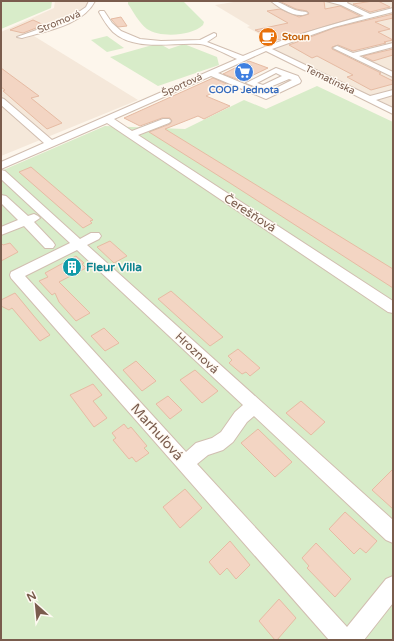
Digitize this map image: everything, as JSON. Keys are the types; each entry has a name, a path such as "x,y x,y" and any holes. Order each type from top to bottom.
{"street":[{"name":"Stromová","path":"20,37 73,19 88,10 92,1"},
{"path":"274,1 297,13 304,11 286,1"},
{"path":"329,1 344,2 367,15"},
{"name":"Športová","path":"1,168 51,144 289,39 367,15 393,10"},
{"path":"102,12 110,25 118,32 134,39 177,43 202,42 243,59"},
{"path":"202,42 214,35"},
{"path":"352,55 393,45"},
{"path":"337,48 393,75"},
{"name":"Tematínska","path":"266,49 347,86 393,111"},
{"path":"211,73 263,98 295,83 306,87"},
{"path":"288,76 295,78 297,81 295,83"},
{"path":"369,99 393,92"},
{"path":"1,101 51,144"},
{"name":"Čerešňová","path":"107,119 393,308"},
{"path":"131,135 166,121"},
{"name":"Hroznová","path":"1,168 45,214 393,533"},
{"path":"2,198 49,245"},
{"path":"1,231 45,214"},
{"path":"79,244 95,236"},
{"name":"Marhuľová","path":"79,244 16,275 344,640"},
{"path":"185,463 202,449 222,441 227,437 241,417 254,406"},
{"path":"350,640 393,586"}],"shaded area":[{"path":"55,1 89,1 88,6 58,23 39,28 29,33 138,100 1,156 1,32 54,8"},
{"path":"240,1 393,1 393,9 307,30 273,42 247,27 250,26 215,5"},
{"path":"393,11 393,107 269,49 278,44 367,16"}],"green space":[{"path":"1,1 52,1 51,8 1,29"},
{"path":"128,1 183,1 204,22 198,29 191,32 168,35 160,34 147,29 141,24 128,4"},
{"path":"107,36 124,48 107,52 91,40"},
{"path":"160,44 169,49 184,44 217,57 219,65 158,86 110,57"},
{"path":"317,86 393,122 393,640 1,640 1,171 105,126 185,129 244,100 266,109"}],"building":[{"path":"279,1 324,1 325,9 340,6 360,16 280,40 274,39 255,30 288,23 267,11 280,9 299,17 309,14 307,11 296,9"},
{"path":"378,1 390,7 370,12 353,4"},
{"path":"393,14 393,18 375,22 390,29 378,32 393,40 353,51 338,45 332,47 332,49 381,73 379,74 393,81 393,84 371,90 347,77 353,75 317,56 312,58 289,45 334,28"},
{"path":"121,17 127,26 118,27 111,19"},
{"path":"33,20 44,25 23,33 10,30"},
{"path":"393,49 393,55 373,61 363,56"},
{"path":"249,61 268,68 243,80 223,74"},
{"path":"1,68 39,96 31,98 62,123 47,129 3,91 5,90 1,87"},
{"path":"213,78 229,85 206,96 230,106 204,119 198,116 165,129 393,269 393,288 149,132 170,124 172,121 170,118 162,118 140,126 124,118"},
{"path":"31,167 93,220 90,221 92,223 83,228 19,172"},
{"path":"110,241 127,256 114,263 97,247"},
{"path":"1,243 3,245 10,243 18,252 1,261"},
{"path":"76,256 84,263 82,264 86,268 59,282 90,313 76,321 59,302 55,293 52,295 39,281 48,277 45,273"},
{"path":"171,291 223,337 210,346 158,299"},
{"path":"15,293 50,335 40,341 12,308 9,310 1,306 1,300"},
{"path":"104,328 119,343 105,351 91,336"},
{"path":"238,349 260,368 250,376 246,372 242,374 229,363 232,360 228,356"},
{"path":"136,361 156,381 142,391 123,370"},
{"path":"195,370 218,391 202,403 180,380"},
{"path":"93,384 102,395 93,401 107,418 94,427 70,395"},
{"path":"168,396 182,410 170,419 156,404"},
{"path":"301,401 325,422 311,435 286,413"},
{"path":"124,424 128,429 131,427 147,446 144,448 149,453 136,462 132,457 129,459 113,440 116,438 112,433"},
{"path":"258,429 292,462 275,477 241,443"},
{"path":"393,469 393,509 372,490"},
{"path":"185,489 202,508 180,528 163,507"},
{"path":"345,512 377,541 366,553 360,548 354,554 329,529"},
{"path":"230,541 250,565 236,579 227,568 220,575 209,562"},
{"path":"316,543 351,579 335,597 307,568 309,566 302,558"},
{"path":"279,599 296,618 277,640 275,640 259,621"}],"place":[{"name":"Stoun","path":"268,37"},
{"name":"COOP Jednota","path":"244,72"},
{"name":"Fleur Villa","path":"72,267"}]}
